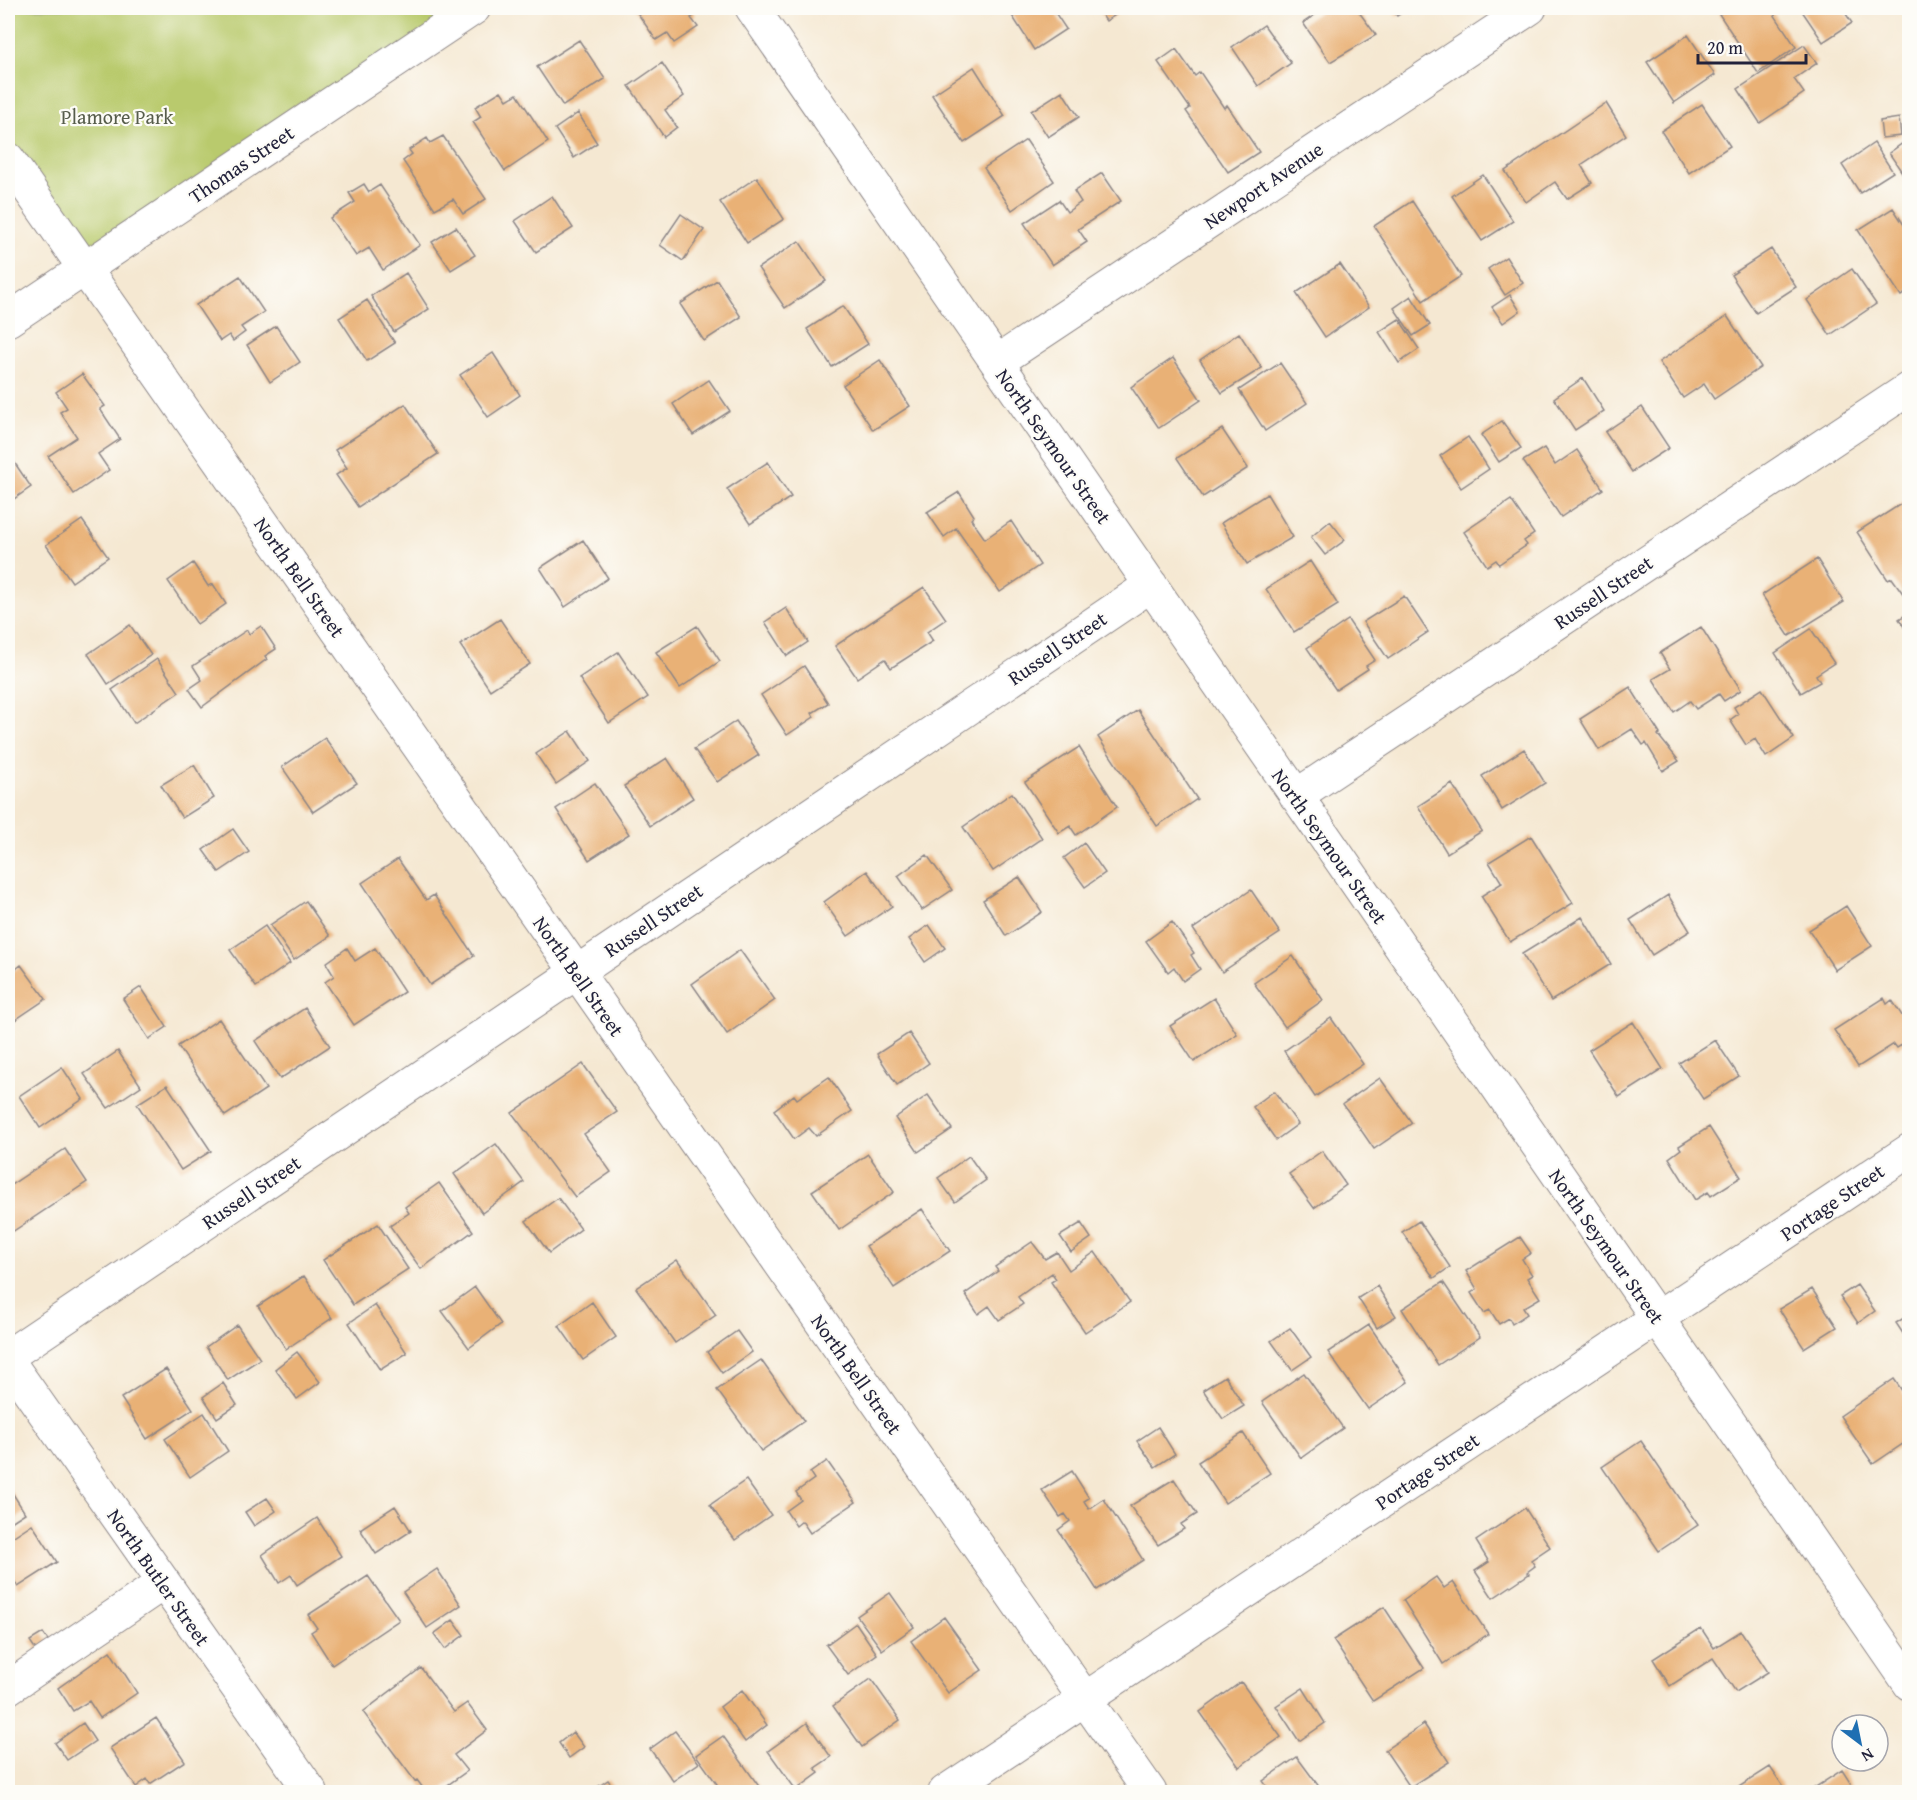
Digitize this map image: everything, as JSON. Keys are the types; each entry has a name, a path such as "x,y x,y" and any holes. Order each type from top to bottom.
{"street":[{"name":"Thomas Street","path":"8,320 474,8"},
{"name":"North Seymour Street","path":"752,8 1910,1684"},
{"name":"Newport Avenue","path":"997,362 1530,8"},
{"name":"North Bell Street","path":"8,159 1150,1792"},
{"name":"Russell Street","path":"1296,796 1910,388"},
{"name":"Russell Street","path":"8,1356 1151,585"},
{"name":"Portage Street","path":"945,1792 1910,1150"},
{"name":"North Butler Street","path":"8,1361 311,1792"},
{"path":"8,1688 164,1583"}],"green space":[{"name":"Plamore Park","path":"8,8 474,8 84,269 8,159"}],"building":[{"path":"634,8 690,8 695,15 691,18 698,27 674,43 667,33 656,40"},
{"path":"1021,8 1052,8 1066,29 1034,50 1011,14"},
{"path":"1097,8 1126,8 1106,21"},
{"path":"1320,8 1356,8 1376,35 1330,62 1303,23 1322,10"},
{"path":"1392,8 1409,8 1397,16"},
{"path":"1729,8 1770,8 1796,47 1758,73 1719,14"},
{"path":"1808,8 1842,8 1852,23 1823,42 1802,11"},
{"path":"1264,25 1291,63 1258,86 1232,47"},
{"path":"1688,35 1715,75 1674,103 1647,62"},
{"path":"579,40 605,79 563,106 537,67"},
{"path":"1804,45 1817,63 1794,79 1804,93 1760,123 1738,89"},
{"path":"1176,49 1195,76 1200,72 1224,108 1227,105 1259,152 1228,172 1186,111 1190,108 1158,62"},
{"path":"662,63 684,96 665,110 677,127 664,137 629,86"},
{"path":"974,67 1005,116 964,143 932,95"},
{"path":"501,91 507,100 517,94 548,142 505,171 473,122 481,117 475,107"},
{"path":"1062,91 1079,117 1048,137 1031,111"},
{"path":"1606,103 1626,135 1581,165 1592,183 1567,199 1555,182 1526,202 1505,171"},
{"path":"1702,104 1730,146 1689,173 1661,131"},
{"path":"578,113 597,143 574,158 555,129"},
{"path":"1899,118 1901,136 1882,138 1880,121"},
{"path":"443,136 486,199 463,214 453,199 435,209 403,161 412,154 409,150 427,138 430,143"},
{"path":"1910,138 1910,184 1889,153"},
{"path":"1026,140 1054,181 1012,210 984,168"},
{"path":"1874,143 1893,172 1860,193 1842,165"},
{"path":"1102,173 1121,201 1078,229 1087,242 1052,265 1024,223 1059,200 1067,212 1081,202 1074,191"},
{"path":"1483,175 1513,221 1482,241 1452,196"},
{"path":"757,177 784,219 747,243 720,202"},
{"path":"364,184 369,192 380,185 420,245 383,270 369,248 356,256 330,218 355,202 349,193"},
{"path":"552,196 573,228 536,252 515,221"},
{"path":"1412,201 1461,276 1423,301 1374,226"},
{"path":"1893,208 1910,234 1910,290 1901,296 1858,230"},
{"path":"681,214 704,230 683,261 660,245"},
{"path":"456,227 475,255 451,270 432,242"},
{"path":"799,241 826,281 785,308 758,268"},
{"path":"1771,249 1796,287 1756,313 1731,275"},
{"path":"1506,257 1523,283 1505,295 1488,269"},
{"path":"1340,264 1369,307 1325,337 1296,293"},
{"path":"1852,269 1876,304 1830,335 1807,300"},
{"path":"406,273 429,309 394,332 371,296"},
{"path":"240,276 264,312 241,327 245,332 233,341 229,335 220,341 196,305"},
{"path":"717,280 741,317 704,341 680,304"},
{"path":"1510,295 1520,311 1503,323 1492,307"},
{"path":"1411,296 1430,325 1413,336 1394,308"},
{"path":"367,300 395,343 367,361 339,318"},
{"path":"843,306 868,344 832,367 807,329"},
{"path":"1727,316 1761,367 1714,399 1704,384 1683,398 1659,362"},
{"path":"1399,319 1419,349 1399,363 1379,332"},
{"path":"276,326 300,362 270,382 247,345"},
{"path":"1239,333 1262,368 1222,393 1200,360"},
{"path":"493,353 520,395 488,417 460,375"},
{"path":"1173,358 1201,400 1159,428 1131,387"},
{"path":"880,360 910,406 873,430 843,385"},
{"path":"1280,363 1307,403 1265,431 1239,390"},
{"path":"82,374 105,406 100,409 120,439 98,454 109,470 74,494 48,456 77,437 60,412 67,408 56,392"},
{"path":"1583,378 1604,411 1575,430 1554,398"},
{"path":"709,380 730,411 693,435 673,404"},
{"path":"405,404 438,454 358,507 336,475 347,468 335,450"},
{"path":"1642,407 1669,448 1632,472 1605,432"},
{"path":"1502,421 1521,448 1499,462 1481,435"},
{"path":"1222,429 1248,468 1203,497 1177,458"},
{"path":"1468,437 1489,469 1461,488 1440,456"},
{"path":"1544,448 1555,465 1577,450 1603,489 1561,517 1523,461"},
{"path":"8,453 31,487 8,503"},
{"path":"768,462 791,497 750,524 727,489"},
{"path":"959,492 974,516 971,519 985,539 1011,521 1040,565 1000,592 956,528 944,537 927,512"},
{"path":"1267,494 1293,537 1247,564 1221,523"},
{"path":"1511,500 1534,534 1524,541 1527,545 1499,564 1496,560 1487,566 1464,532"},
{"path":"1904,502 1910,510 1910,592 1904,595 1892,578 1888,580 1857,532"},
{"path":"82,520 108,557 72,582 46,545"},
{"path":"1330,521 1345,540 1325,555 1311,537"},
{"path":"583,540 608,578 565,607 540,568"},
{"path":"1817,559 1844,602 1789,636 1762,595"},
{"path":"1310,561 1338,605 1294,632 1266,589"},
{"path":"193,563 208,586 213,584 226,604 197,624 168,581"},
{"path":"924,587 946,619 927,632 933,641 891,668 885,659 857,678 835,646"},
{"path":"1404,596 1428,632 1388,659 1363,622"},
{"path":"786,608 808,642 787,656 765,622"},
{"path":"1910,612 1910,636 1899,619"},
{"path":"500,619 530,664 490,690 460,645"},
{"path":"1348,620 1375,660 1366,666 1368,669 1336,690 1307,648"},
{"path":"130,625 151,655 108,684 88,654"},
{"path":"261,626 276,649 265,656 267,659 202,707 189,689 202,680 193,666 247,630 249,634"},
{"path":"697,626 720,661 680,688 656,652"},
{"path":"1701,627 1741,690 1724,701 1719,694 1696,709 1690,701 1674,712 1653,679 1670,669 1660,653"},
{"path":"1811,629 1834,663 1816,675 1820,682 1801,693 1775,653"},
{"path":"618,652 648,697 609,723 579,678"},
{"path":"157,659 179,692 134,723 112,690"},
{"path":"804,666 828,703 812,713 814,717 787,735 761,695"},
{"path":"1630,687 1660,734 1658,735 1679,761 1663,771 1646,743 1643,745 1632,729 1599,750 1580,719"},
{"path":"1762,689 1794,738 1766,757 1755,739 1746,745 1730,720 1738,714 1734,707"},
{"path":"1138,710 1197,799 1157,826 1098,737"},
{"path":"736,721 759,755 717,782 694,749"},
{"path":"570,731 590,761 556,784 536,754"},
{"path":"325,738 357,783 313,812 282,767"},
{"path":"1079,747 1117,807 1076,835 1070,826 1059,833 1025,782"},
{"path":"1524,749 1545,783 1502,810 1482,776"},
{"path":"667,758 693,798 650,826 624,786"},
{"path":"194,765 214,798 182,818 161,785"},
{"path":"595,783 629,834 589,860 556,809"},
{"path":"1452,784 1482,831 1447,853 1418,806"},
{"path":"1012,793 1042,838 993,871 963,827"},
{"path":"233,829 249,852 219,872 203,850"},
{"path":"1531,836 1573,903 1510,942 1481,896 1502,883 1489,862"},
{"path":"1084,843 1105,873 1085,887 1064,858"},
{"path":"927,855 952,890 922,910 898,876"},
{"path":"398,859 426,900 434,895 474,956 430,985 362,883"},
{"path":"867,871 892,906 848,936 824,902"},
{"path":"1019,877 1042,912 1006,936 983,900"},
{"path":"1251,890 1280,933 1222,972 1193,929"},
{"path":"1668,895 1690,931 1652,955 1630,920"},
{"path":"306,901 330,936 294,960 270,925"},
{"path":"1846,906 1872,946 1835,970 1809,930"},
{"path":"1582,917 1611,964 1551,1001 1522,954"},
{"path":"1172,922 1194,953 1191,955 1200,969 1183,981 1174,967 1168,972 1146,941"},
{"path":"929,925 945,948 925,962 909,939"},
{"path":"265,926 290,963 256,987 230,950"},
{"path":"347,948 355,961 375,948 404,992 354,1025 325,982 334,976 326,963"},
{"path":"740,950 775,1000 727,1034 692,984"},
{"path":"1293,956 1323,1000 1285,1027 1254,983"},
{"path":"21,965 46,999 9,1024 8,975"},
{"path":"141,987 167,1027 149,1039 123,999"},
{"path":"1214,998 1237,1034 1194,1062 1170,1026"},
{"path":"1884,998 1887,1004 1892,1000 1908,1025 1903,1029 1910,1040 1897,1048 1894,1044 1858,1067 1834,1030"},
{"path":"305,1008 330,1046 280,1079 255,1041"},
{"path":"1331,1018 1363,1064 1315,1097 1284,1051"},
{"path":"219,1019 266,1089 225,1116 178,1046"},
{"path":"1633,1022 1663,1069 1619,1097 1589,1050"},
{"path":"909,1033 929,1063 897,1085 877,1054"},
{"path":"1715,1040 1739,1076 1703,1099 1679,1063"},
{"path":"118,1051 141,1086 108,1108 84,1074"},
{"path":"583,1064 617,1112 584,1134 611,1172 575,1197 512,1113"},
{"path":"62,1067 83,1099 40,1128 19,1096"},
{"path":"829,1077 852,1111 816,1136 809,1128 794,1139 774,1110 794,1095 797,1099"},
{"path":"1380,1078 1412,1123 1374,1149 1343,1104"},
{"path":"167,1085 211,1151 181,1170 137,1104"},
{"path":"1274,1091 1298,1124 1276,1140 1253,1107"},
{"path":"928,1095 952,1129 918,1152 895,1118"},
{"path":"1709,1127 1741,1177 1711,1196 1708,1192 1695,1200 1669,1158 1681,1149 1679,1146"},
{"path":"496,1144 524,1182 482,1213 454,1174"},
{"path":"65,1149 87,1182 12,1232 8,1226 8,1187"},
{"path":"1322,1151 1346,1185 1314,1208 1289,1174"},
{"path":"868,1154 894,1192 839,1230 812,1191"},
{"path":"969,1156 986,1180 955,1202 938,1178"},
{"path":"439,1183 473,1231 421,1269 390,1226 409,1213 405,1207"},
{"path":"558,1198 581,1229 549,1253 526,1221"},
{"path":"922,1209 950,1251 894,1288 866,1246"},
{"path":"1419,1221 1450,1267 1434,1278 1402,1232"},
{"path":"1081,1223 1091,1238 1071,1252 1060,1236"},
{"path":"378,1224 408,1269 353,1305 323,1260"},
{"path":"1520,1237 1531,1253 1522,1259 1532,1275 1527,1278 1540,1298 1523,1308 1527,1314 1512,1324 1509,1318 1499,1324 1490,1310 1484,1313 1471,1293 1477,1289 1466,1271"},
{"path":"1032,1242 1045,1259 1057,1252 1069,1270 1095,1252 1130,1302 1085,1332 1051,1282 1056,1279 1052,1273 1018,1297 1023,1304 999,1320 989,1306 978,1314 965,1294 998,1271 995,1267"},
{"path":"677,1260 716,1315 675,1343 636,1288"},
{"path":"304,1276 332,1318 286,1349 258,1306"},
{"path":"1443,1282 1480,1337 1438,1365 1402,1309"},
{"path":"1857,1285 1875,1311 1858,1323 1840,1296"},
{"path":"1377,1286 1396,1316 1377,1328 1358,1298"},
{"path":"475,1287 501,1324 469,1348 442,1311"},
{"path":"1812,1289 1837,1327 1804,1348 1779,1309"},
{"path":"592,1302 616,1337 583,1360 559,1326"},
{"path":"375,1305 407,1353 380,1370 349,1323"},
{"path":"1910,1314 1910,1344 1896,1323"},
{"path":"237,1325 260,1359 228,1380 206,1347"},
{"path":"1369,1325 1408,1382 1368,1409 1328,1352"},
{"path":"1290,1328 1311,1357 1292,1370 1271,1341"},
{"path":"737,1331 752,1352 722,1373 707,1352"},
{"path":"297,1352 320,1382 297,1399 275,1369"},
{"path":"761,1360 804,1421 761,1451 717,1390"},
{"path":"166,1369 193,1409 147,1439 121,1398"},
{"path":"1304,1373 1343,1428 1301,1458 1262,1402"},
{"path":"1225,1376 1244,1406 1223,1419 1203,1390"},
{"path":"1894,1379 1910,1402 1910,1439 1873,1464 1840,1416"},
{"path":"223,1383 237,1405 217,1418 203,1397"},
{"path":"204,1413 228,1451 190,1477 165,1439"},
{"path":"1158,1427 1175,1454 1155,1467 1137,1441"},
{"path":"1243,1433 1270,1473 1225,1503 1198,1462"},
{"path":"1641,1441 1698,1525 1659,1551 1602,1467"},
{"path":"827,1461 856,1502 810,1533 802,1521 796,1526 786,1511 801,1500 796,1492 814,1479 810,1473"},
{"path":"1072,1471 1089,1498 1084,1501 1089,1509 1104,1499 1143,1560 1097,1590 1058,1530 1070,1521 1065,1514 1060,1517 1042,1490"},
{"path":"1174,1479 1197,1514 1181,1524 1184,1529 1158,1545 1130,1506"},
{"path":"746,1480 771,1515 735,1540 710,1505"},
{"path":"8,1486 25,1513 8,1524"},
{"path":"267,1498 276,1511 254,1526 245,1512"},
{"path":"395,1506 411,1531 376,1554 360,1529"},
{"path":"1525,1508 1550,1547 1531,1560 1535,1566 1527,1572 1529,1574 1493,1598 1475,1571 1489,1562 1476,1541"},
{"path":"317,1518 341,1556 297,1585 291,1575 279,1583 262,1555"},
{"path":"32,1524 57,1562 18,1587 8,1571 8,1540"},
{"path":"437,1569 461,1605 427,1628 403,1592"},
{"path":"368,1576 399,1620 332,1665 311,1632 317,1628 308,1615"},
{"path":"1436,1577 1444,1588 1453,1582 1488,1634 1443,1664 1403,1600"},
{"path":"890,1593 914,1627 882,1650 857,1616"},
{"path":"1384,1607 1424,1668 1373,1701 1333,1640"},
{"path":"944,1617 982,1670 948,1693 911,1641"},
{"path":"453,1620 464,1635 445,1649 434,1634"},
{"path":"856,1623 877,1654 848,1675 826,1645"},
{"path":"1701,1628 1714,1648 1741,1631 1768,1672 1736,1692 1713,1658 1670,1686 1653,1659"},
{"path":"43,1633 51,1645 38,1653 30,1641"},
{"path":"110,1651 137,1693 100,1718 89,1701 73,1711 58,1688"},
{"path":"421,1668 454,1712 467,1703 487,1730 454,1755 467,1771 438,1792 426,1792 417,1780 415,1781 363,1712"},
{"path":"871,1679 900,1720 862,1747 833,1706"},
{"path":"1241,1682 1281,1737 1239,1767 1200,1712"},
{"path":"1303,1688 1325,1723 1299,1741 1276,1706"},
{"path":"742,1690 767,1725 745,1742 720,1707"},
{"path":"156,1718 185,1761 150,1784 147,1779 136,1787 110,1748"},
{"path":"83,1723 95,1741 67,1760 55,1743"},
{"path":"807,1723 831,1757 815,1768 819,1773 796,1790 768,1751"},
{"path":"1424,1724 1449,1762 1410,1787 1385,1750"},
{"path":"675,1731 699,1763 673,1781 650,1749"},
{"path":"573,1732 584,1747 569,1758 559,1743"},
{"path":"723,1736 763,1792 706,1792 717,1784 696,1755"},
{"path":"1297,1757 1323,1792 1271,1792 1263,1781"},
{"path":"1770,1767 1787,1792 1731,1792"},
{"path":"1837,1773 1844,1773 1856,1792 1808,1792"},
{"path":"608,1780 617,1792 590,1792"}]}
